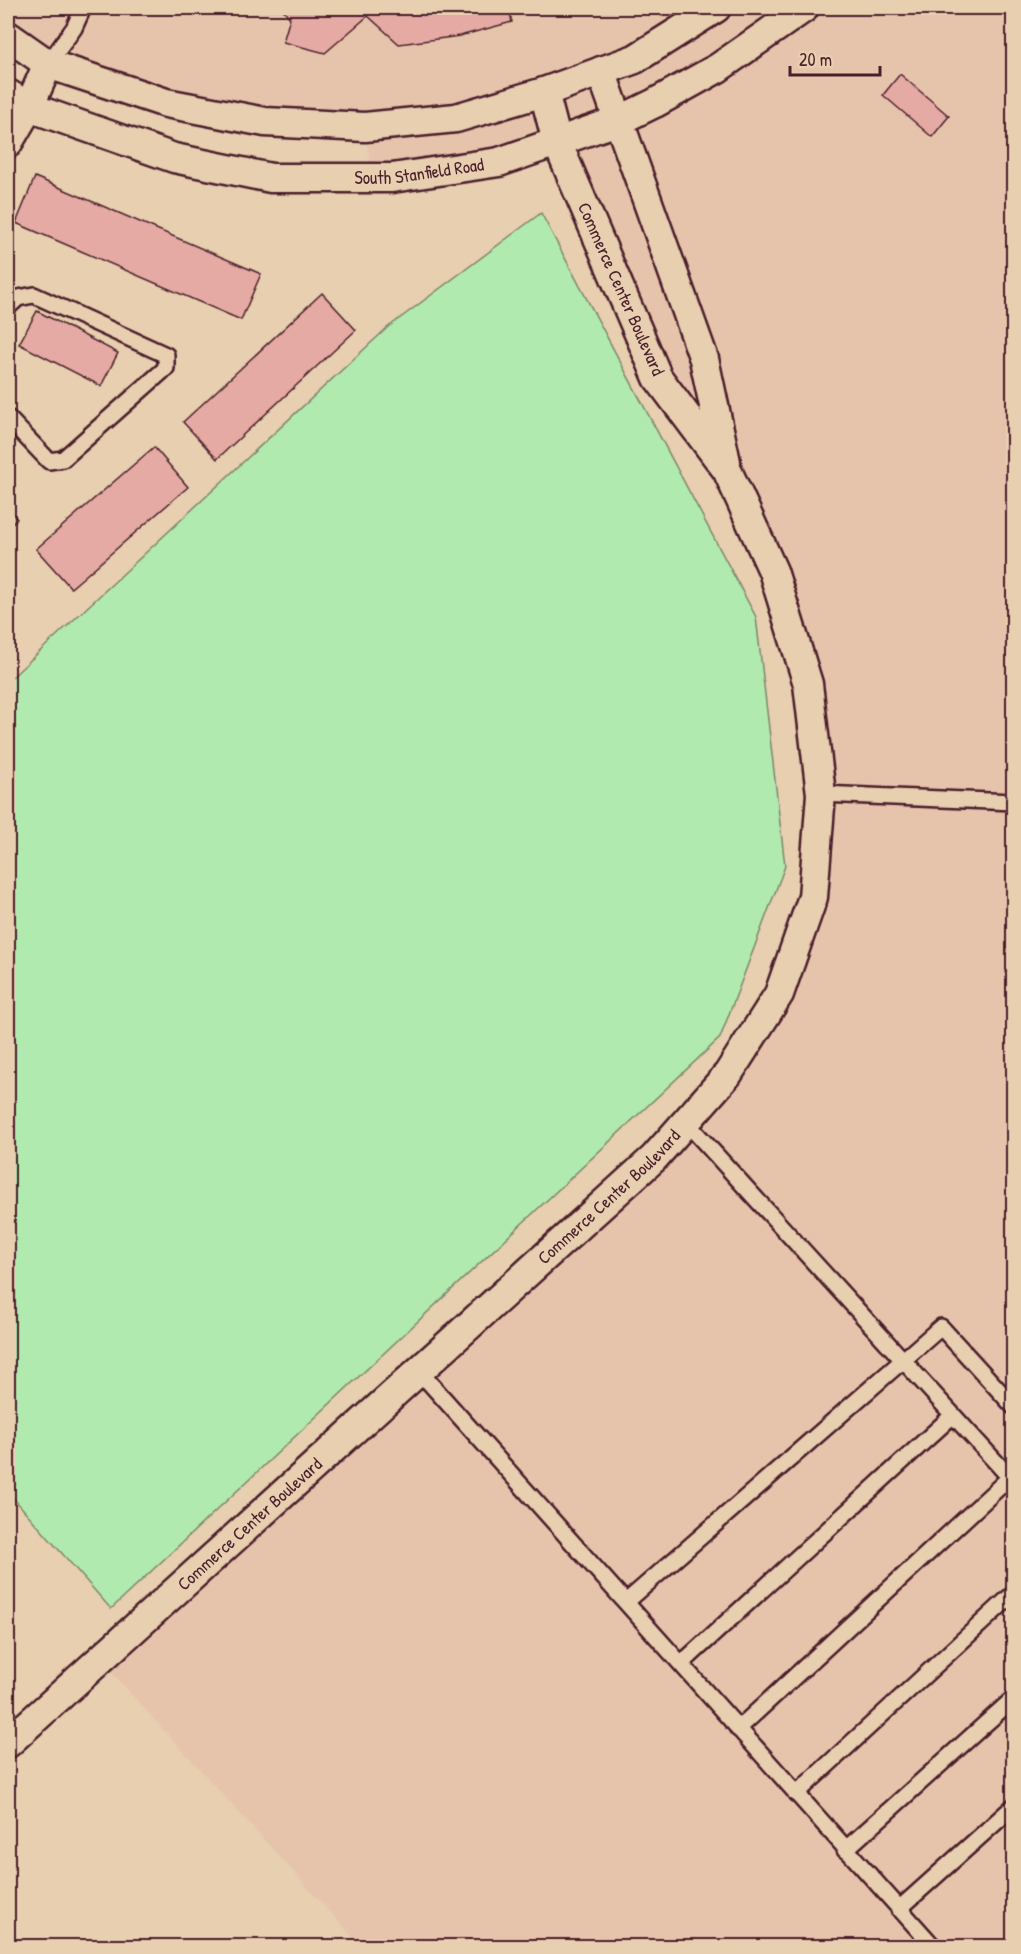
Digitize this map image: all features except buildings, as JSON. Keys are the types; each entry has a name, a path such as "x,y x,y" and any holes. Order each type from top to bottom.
{"street":[{"path":"8,36 48,64 166,103 265,122 365,127 456,118 544,92 635,59 716,8"},
{"name":"South Stanfield Road","path":"18,100 174,158 271,178 392,178 499,162 620,120 656,103 718,68 804,8"},
{"path":"8,143 18,100 48,64"},
{"name":"Commerce Center Boulevard","path":"601,71 704,359 727,470"},
{"name":"Commerce Center Boulevard","path":"8,1743 654,1158 729,1074 779,994 813,897 821,794 808,684 773,571 727,470 658,378 557,142 544,92"}],"lane":[{"path":"48,64 74,27 82,8"},
{"path":"8,307 18,298 34,295 166,355 166,368 63,459 49,461 8,418"},
{"path":"821,794 1014,802"},
{"path":"686,1122 1011,1480 738,1729"},
{"path":"626,1602 941,1328 1014,1407"},
{"path":"419,1371 933,1947"},
{"path":"681,1664 953,1415"},
{"path":"796,1794 1014,1593"},
{"path":"845,1850 1014,1698"},
{"path":"899,1909 1014,1806"}],"shaded area":[{"path":"8,8 1013,8 1013,1946 361,1946 100,1660 654,1158 779,994 821,794 773,571 658,378 557,142 372,178 365,127 265,122 8,36"}],"green space":[{"path":"541,213 756,617 785,866 720,1038 111,1609 8,1492 8,681 387,328"}]}
